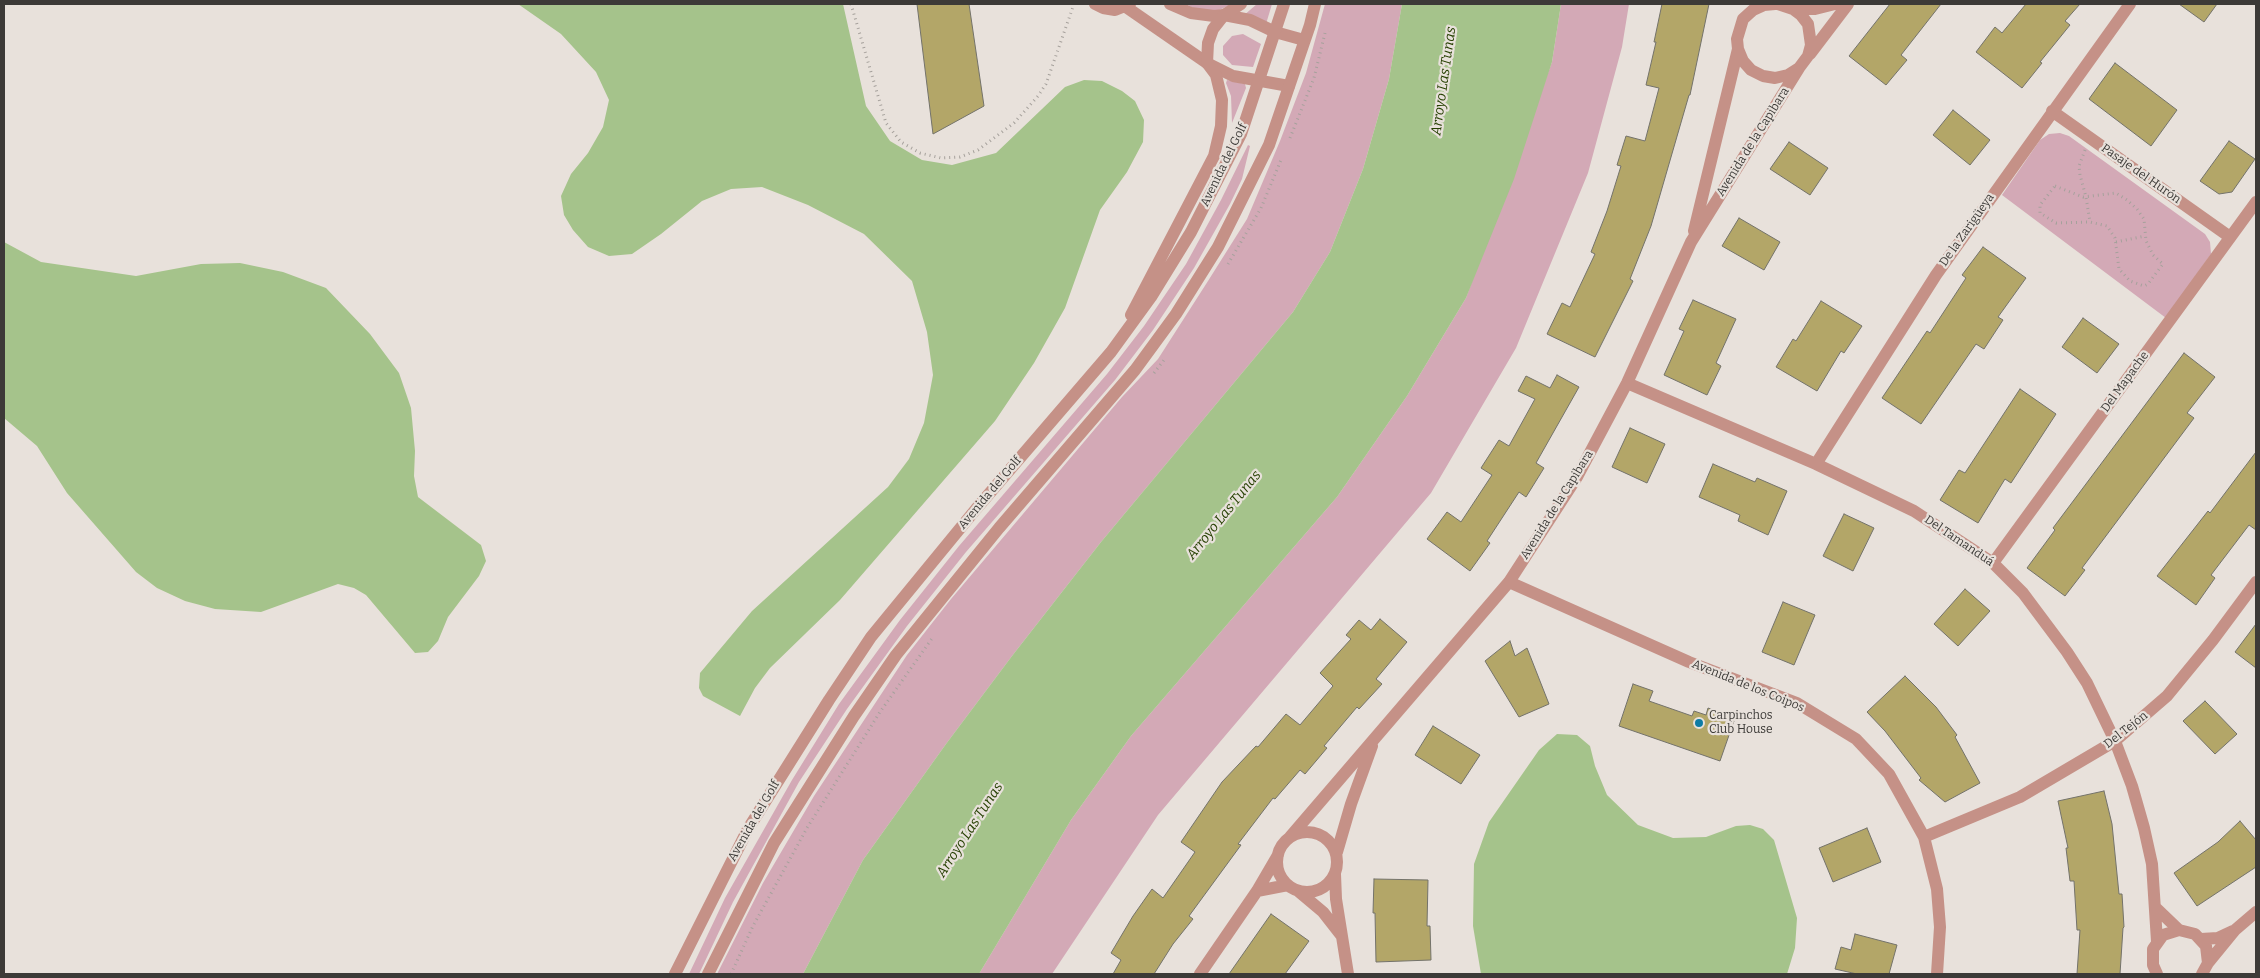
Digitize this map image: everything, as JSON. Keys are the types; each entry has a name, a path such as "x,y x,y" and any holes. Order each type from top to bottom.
{"street":[{"path":"1095,4 1114,10 1128,5 1207,63 1232,76 1289,86"},
{"path":"1170,4 1190,12 1214,16 1224,15 1250,20 1275,32 1304,40"},
{"path":"1111,352 1214,156 1221,126 1222,100 1216,75 1207,63 1208,43 1212,29 1224,15 1241,4"},
{"name":"Avenida del Golf","path":"675,974 748,829 871,637 970,516 1111,352 1151,297 1192,232 1241,134 1284,4"},
{"path":"708,974 774,843 854,716 896,655 981,549 1135,370 1176,314 1218,247 1269,145 1315,4"},
{"name":"Avenida de la Capibara","path":"1746,4 1744,19 1737,39 1738,49 1743,61 1751,70 1763,76 1776,78 1788,75 1799,68"},
{"path":"1744,19 1753,10 1764,5 1777,4 1793,9 1815,9 1836,4"},
{"name":"Avenida de la Capibara","path":"1200,974 1257,891 1278,855 1280,848 1509,582 1577,476 1627,384 1691,242 1799,68 1848,4"},
{"name":"De la Zarigüeya","path":"1816,464 1936,274 2130,4"},
{"path":"1793,9 1808,24 1811,45 1808,56"},
{"name":"Avenida de la Capibara","path":"1691,242 1738,49"},
{"name":"Pasaje del Hurón","path":"2052,111 2230,237"},
{"name":"Del Mapache","path":"1993,563 2256,202"},
{"name":"Del Tamanduá","path":"1627,384 1816,464 1914,511 1993,563 2023,593 2068,652 2088,684 2115,741 2132,786 2152,864 2157,941 2152,957 2154,971"},
{"name":"Avenida de los Coipos","path":"1509,582 1689,662 1796,703 1856,739 1889,774 1924,837 1937,889 1940,927 1936,974"},
{"name":"Del Tejón","path":"1924,837 2020,797 2115,741 2167,696 2213,640 2256,582"},
{"name":"Avenida de la Capibara","path":"1348,974 1341,936 1335,874 1338,867 1337,852 1351,804 1375,739"},
{"path":"1290,837 1299,833 1317,833 1326,838 1337,852"},
{"path":"1278,855 1279,872 1293,888 1323,912 1341,936"},
{"path":"1257,891 1293,888 1316,891 1330,882 1335,874"},
{"path":"2155,907 2179,930"},
{"path":"2205,969 2235,930 2256,912"},
{"path":"2157,941 2170,931 2187,930 2201,939 2206,946 2205,969"},
{"path":"2201,939 2218,938 2235,930"}],"path":[{"path":"851,4 886,123 901,142 920,153 942,158 960,157 978,150 1014,123 1038,96 1046,84 1074,4"},
{"path":"2090,222 2080,175 2080,166 2082,155 2091,139"},
{"path":"2055,186 2067,192 2086,197 2116,193 2127,200 2144,219 2145,236 2153,255 2163,264 2148,284 2144,286 2130,281 2119,269 2116,242 2113,234 2107,226 2090,222 2056,223 2040,214 2039,209 2055,186"},
{"path":"2116,242 2145,236"}],"shaded area":[{"path":"1186,4 1232,4 1215,12 1197,10"},
{"path":"1257,4 1272,4 1266,24 1243,16"},
{"path":"1325,4 1402,4 1389,79 1363,169 1330,252 1293,312 1101,542 946,744 863,860 803,974 717,974 763,883 814,796 907,655 951,599 1122,397 1158,359 1247,219 1306,73"},
{"path":"1561,4 1629,4 1622,47 1588,173 1516,348 1431,493 1158,815 1052,974 979,974 1071,820 1131,736 1337,497 1407,396 1466,298 1552,62"},
{"path":"1243,34 1261,44 1253,67 1232,65 1223,55 1223,46 1232,36"},
{"path":"1227,80 1245,84 1246,88 1232,123 1231,96 1226,83"},
{"path":"2060,133 2069,136 2205,234 2210,242 2211,254 2166,318 2002,195 2040,140 2049,134"},
{"path":"1248,145 1250,146 1242,179 1230,204 1194,268 1153,330 1115,380 966,552 907,626 847,709 799,782 733,902 699,974 689,974 725,898 792,780 839,704 900,620 959,546 1107,374 1144,326 1186,264"}],"water":[{"path":"518,4 843,4 866,106 890,141 922,160 952,165 996,153 1065,87 1084,80 1102,81 1122,91 1135,101 1144,120 1143,142 1127,172 1100,210 1065,308 1034,363 995,421 840,600 770,668 755,688 740,716 703,696 699,688 700,673 752,611 888,487 909,459 924,423 933,375 927,332 912,281 864,234 808,205 762,187 731,189 702,201 661,234 632,254 609,256 588,247 573,230 564,215 561,196 571,174 588,153 603,127 609,100 596,72 561,34"},
{"name":"Arroyo Las Tunas","path":"1402,4 1561,4 1552,62 1514,179 1466,298 1407,396 1337,497 1131,736 1071,820 979,974 803,974 863,860 946,744 1101,542 1293,312 1330,252 1363,169 1389,79"},
{"path":"4,242 41,262 136,276 201,264 240,263 283,272 326,288 370,334 399,373 411,408 415,451 414,476 418,497 481,545 486,561 479,576 448,617 438,641 428,652 415,653 366,595 354,588 338,584 261,612 215,609 185,601 157,588 136,572 67,493 37,446 4,418"},
{"path":"1557,734 1577,735 1590,746 1595,766 1607,795 1638,825 1673,838 1706,837 1736,826 1750,825 1763,829 1774,840 1797,918 1795,948 1787,974 1481,974 1473,926 1474,864 1489,822 1539,750"}],"building":[{"path":"917,4 969,4 984,106 933,134"},
{"path":"1662,4 1709,4 1690,95 1651,226 1630,279 1633,281 1595,357 1547,334 1562,303 1570,307 1595,254 1591,252 1607,211 1621,166 1617,165 1626,136 1645,141 1659,88 1646,85"},
{"path":"1890,4 1941,4 1901,55 1907,60 1886,85 1849,56"},
{"path":"2026,4 2080,4 2065,21 2070,25 2022,88 1976,52 1995,27 2002,33"},
{"path":"2179,4 2217,4 2204,22"},
{"path":"2115,63 2177,110 2151,146 2089,99"},
{"path":"1953,110 1990,140 1970,165 1933,135"},
{"path":"2229,141 2255,159 2232,192 2219,194 2200,181"},
{"path":"1789,142 1828,168 1810,195 1770,169"},
{"path":"1739,218 1780,242 1764,270 1722,246"},
{"path":"1983,247 2026,278 1998,317 2003,320 1984,349 1976,344 1921,424 1882,398 1927,331 1930,333 1966,278 1962,275"},
{"path":"1693,300 1736,319 1716,363 1721,366 1707,395 1664,375 1684,331 1679,329"},
{"path":"1821,301 1862,326 1844,353 1841,351 1817,391 1776,367 1793,339 1796,341"},
{"path":"2083,318 2119,344 2097,373 2062,347"},
{"path":"2184,353 2215,377 2187,413 2194,418 2082,568 2085,570 2065,596 2027,568 2055,530 2053,528"},
{"path":"1557,375 1579,387 1536,463 1544,468 1526,497 1519,492 1487,541 1490,543 1470,571 1427,539 1447,512 1461,522 1492,475 1481,468 1499,440 1509,446 1535,399 1518,391 1526,376 1550,388"},
{"path":"2020,389 2056,414 2011,483 2005,479 1978,523 1940,500 1959,470 1965,473"},
{"path":"1630,428 1665,444 1647,483 1612,467"},
{"path":"2256,452 2256,530 2249,525 2211,575 2215,578 2196,605 2157,576 2208,511 2210,513"},
{"path":"1713,464 1755,482 1757,478 1787,491 1768,535 1738,521 1740,515 1699,497"},
{"path":"1844,514 1874,528 1853,571 1823,556"},
{"path":"1965,589 1990,611 1958,646 1934,624"},
{"path":"1783,602 1815,615 1794,665 1762,652"},
{"path":"1380,619 1407,642 1376,679 1382,684 1359,709 1357,707 1324,746 1327,748 1305,774 1300,770 1275,799 1273,798 1238,844 1241,845 1189,916 1193,919 1173,944 1154,974 1113,974 1121,960 1111,953 1152,889 1163,898 1195,852 1181,842 1222,782 1256,746 1258,747 1286,714 1300,725 1333,686 1320,673 1351,639 1346,635 1359,620 1371,630"},
{"path":"2256,624 2256,668 2235,652"},
{"path":"1510,641 1515,656 1527,648 1549,704 1519,717 1485,661"},
{"path":"1905,676 1936,707 1957,735 1955,737 1980,783 1945,802 1919,780 1921,778 1885,731 1867,712"},
{"name":"Carpinchos Club House","path":"1633,684 1653,691 1649,701 1692,716 1694,711 1706,715 1708,708 1735,718 1720,761 1619,726"},
{"path":"2205,701 2237,734 2215,754 2183,721"},
{"path":"1433,726 1480,755 1461,784 1415,755"},
{"path":"2104,791 2112,824 2119,894 2122,894 2124,927 2120,974 2077,974 2080,930 2077,930 2074,881 2070,881 2066,848 2068,848 2058,801"},
{"path":"2240,821 2256,840 2256,867 2197,906 2174,873 2218,842"},
{"path":"1867,828 1881,862 1833,882 1819,848"},
{"path":"1374,879 1428,880 1427,926 1430,926 1431,960 1376,962 1375,913 1373,913"},
{"path":"1271,914 1309,941 1285,974 1229,974"},
{"path":"1855,934 1897,945 1889,974 1857,974 1835,969 1841,947 1851,950"}],"place":[{"name":"Carpinchos Club House","path":"1699,723"}]}
